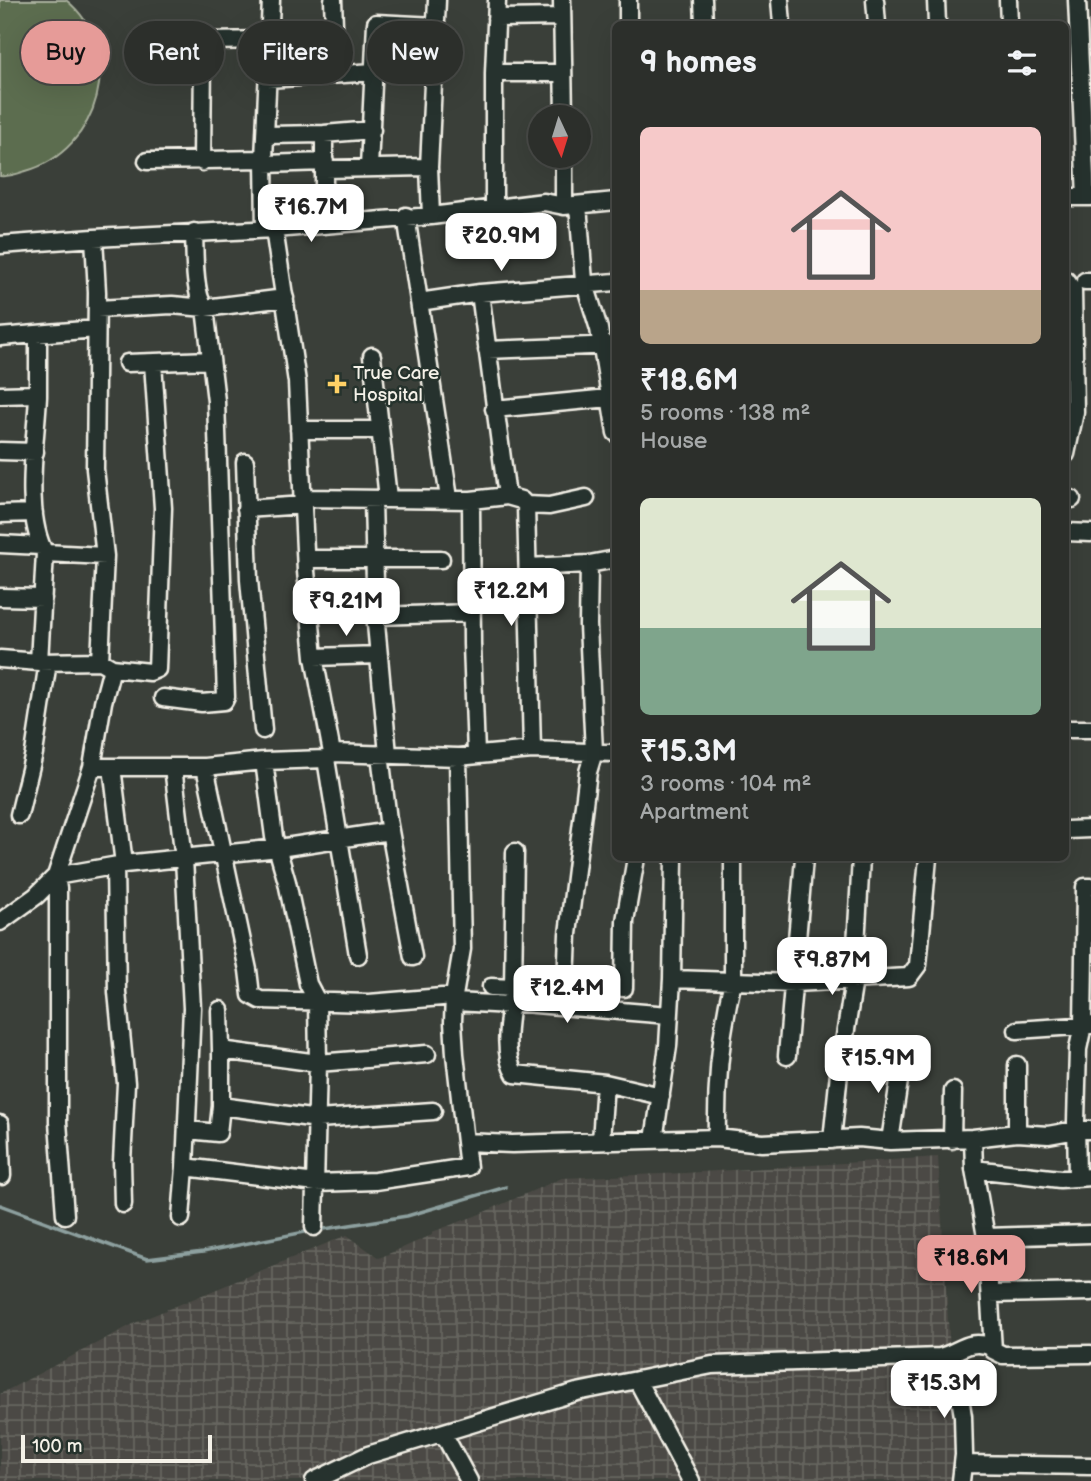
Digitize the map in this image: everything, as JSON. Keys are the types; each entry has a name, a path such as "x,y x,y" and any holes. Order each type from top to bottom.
{"street":[{"path":"270,21 271,0"},
{"path":"333,0 334,21"},
{"path":"436,21 437,0"},
{"path":"494,208 496,0"},
{"path":"628,0 628,21"},
{"path":"703,0 704,21"},
{"path":"780,0 782,21"},
{"path":"874,0 877,21"},
{"path":"936,0 937,21"},
{"path":"1008,0 1009,21"},
{"path":"1069,197 1088,197 1077,0"},
{"path":"496,19 562,8 563,105"},
{"path":"494,73 562,73"},
{"path":"202,162 203,84"},
{"path":"268,84 265,162 270,229 285,298 297,382 314,657 338,839 358,956"},
{"path":"369,166 374,84"},
{"path":"431,216 429,167 433,84"},
{"path":"267,135 372,130"},
{"path":"324,134 324,224"},
{"path":"147,161 429,167"},
{"path":"566,168 586,286 609,346 609,398 612,413"},
{"path":"0,245 270,229 431,216 544,202 571,205 612,201"},
{"path":"406,216 449,498"},
{"path":"163,698 202,703 224,701 226,696 216,401 205,308 201,303 198,287 194,232"},
{"path":"0,922 36,896 56,876 92,767 103,702 106,665 104,556 95,470 97,309 94,238"},
{"path":"419,302 480,293 612,283"},
{"path":"1069,284 1073,290 1075,412 1069,440"},
{"path":"480,293 507,496"},
{"path":"97,309 172,305 205,308 285,298"},
{"path":"0,337 96,329"},
{"path":"19,815 34,753 44,662 43,549 36,536 33,485 38,335"},
{"path":"487,350 609,346"},
{"path":"372,356 380,430 380,498 374,559 384,754 390,831 414,957"},
{"path":"127,363 211,360"},
{"path":"0,659 106,665 155,671 158,665 163,508 153,363"},
{"path":"0,395 38,394"},
{"path":"494,409 609,398"},
{"path":"299,430 380,430"},
{"path":"0,451 35,452"},
{"path":"245,462 247,539 263,730"},
{"path":"246,509 303,501 380,498 471,500 507,496 521,500 526,505 550,506 586,498"},
{"path":"471,500 476,754"},
{"path":"526,505 532,750"},
{"path":"0,514 34,513"},
{"path":"1069,532 1091,533"},
{"path":"219,541 247,539"},
{"path":"0,544 104,556"},
{"path":"307,559 441,559"},
{"path":"528,567 589,564 612,560"},
{"path":"589,564 588,625 594,752 588,772 568,934 566,984 624,988 625,921 635,861"},
{"path":"0,597 43,598"},
{"path":"376,616 472,613"},
{"path":"314,657 379,655"},
{"path":"1069,729 1091,729"},
{"path":"92,767 205,768 264,761 384,754 458,757 532,750 612,753"},
{"path":"185,1167 316,1183 469,1173 454,1054 455,999 462,949 458,757"},
{"path":"264,761 275,837 308,984 317,1001 318,1119 314,1227"},
{"path":"173,766 184,859 192,1008 188,1130 181,1219"},
{"path":"112,767 119,865 117,992 126,1083 123,1204"},
{"path":"205,768 251,995 260,1000 369,1003 511,998 669,1015"},
{"path":"1069,830 1091,829"},
{"path":"56,876 119,865 279,848 390,831"},
{"path":"514,852 508,1046 510,1066 515,1074 605,1083 661,1096"},
{"path":"654,1140 668,1046 674,861"},
{"path":"717,1139 718,1081 726,1009 733,981 733,861"},
{"path":"787,1056 804,861"},
{"path":"832,1140 839,1073 854,980 861,861"},
{"path":"672,979 794,982 909,977 918,965 928,861"},
{"path":"56,876 58,1122 65,1215"},
{"path":"974,1169 1060,1179 1084,1177 1084,1130 1078,1049 1087,1025 1085,887 1091,887"},
{"path":"491,987 511,998"},
{"path":"188,1130 218,1133 221,1106 220,1010"},
{"path":"1017,1030 1087,1025"},
{"path":"220,1050 318,1063 427,1054"},
{"path":"890,1141 903,1054"},
{"path":"1017,1065 1017,1133"},
{"path":"601,1141 605,1083"},
{"path":"952,1140 953,1091"},
{"path":"221,1106 318,1119 433,1111"},
{"path":"0,1124 2,1176"},
{"path":"465,1142 512,1144 717,1139 762,1143 859,1138 890,1141 952,1140 1017,1133 1048,1135 1084,1130"},
{"path":"973,1138 974,1169 986,1237 993,1350"},
{"path":"986,1237 1091,1234"},
{"path":"990,1294 1091,1292"},
{"path":"314,1481 368,1455 577,1392 712,1365 929,1358 953,1354 969,1344 986,1344 993,1350 1011,1355 1091,1353"},
{"path":"953,1354 960,1388 964,1464 961,1481"},
{"path":"637,1380 691,1481"},
{"path":"443,1433 469,1481"},
{"path":"964,1464 1019,1464 1065,1473 1091,1466"},
{"path":"1019,1464 1021,1481"}],"shaded area":[{"path":"938,1157 958,1481 0,1481 0,1394 137,1322 347,1235 379,1258 432,1235 432,1232 562,1178"}],"green space":[{"path":"0,0 66,0 85,21 21,21 21,84 98,84 97,97 87,121 72,143 51,160 26,171 0,176"}],"waterway":[{"path":"318,1230 407,1216 506,1187"},
{"path":"0,1205 147,1259 203,1252 310,1231"}],"place":[{"name":"True Care Hospital","path":"337,384"}]}
